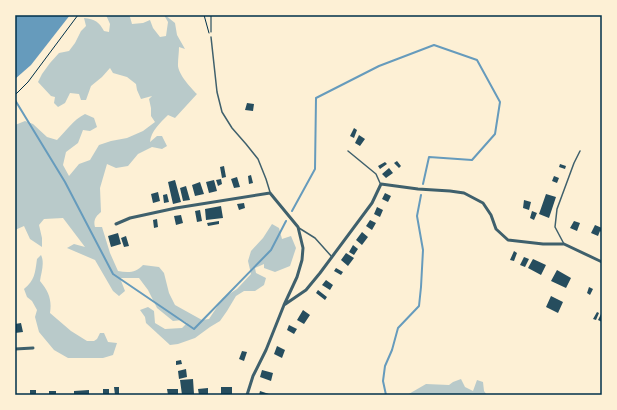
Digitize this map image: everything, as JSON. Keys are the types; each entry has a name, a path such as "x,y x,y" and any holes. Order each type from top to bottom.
{"street":[{"path":"284,306 306,290 320,273 372,203 381,184 464,193 483,203 491,215 496,229 508,240 543,244 564,244 602,262"},
{"path":"116,224 130,218 176,208 270,193 298,227 303,248 302,260 297,277 266,350 253,376 247,395"},
{"path":"15,349 33,348"}],"lane":[{"path":"211,37 217,92 222,112 232,128 258,159 270,193"},
{"path":"348,152 376,174 381,184"},
{"path":"564,244 555,227 557,209 574,163 580,152"},
{"path":"298,227 315,238 332,257"}],"path":[{"path":"15,95 28,82 78,15"},
{"path":"204,15 211,37"},
{"path":"211,37 212,15"}],"shaded area":[{"path":"106,15 129,15 132,24 143,23 150,20 153,28 160,37 166,36 168,22 164,15 175,23 177,35 185,49 179,47 178,68 185,80 197,94 175,118 168,115 154,131 150,142 157,136 162,136 167,146 162,149 152,147 138,154 128,166 116,168 107,164 100,188 101,212 95,218 94,225 95,227 102,227 110,253 118,271 132,272 138,270 143,265 159,267 164,273 169,293 175,305 202,320 209,319 223,298 237,289 251,274 248,261 251,251 263,238 272,224 279,228 282,239 291,236 296,248 290,266 275,272 264,268 264,264 255,268 256,273 266,278 264,285 255,291 244,291 236,296 220,321 195,338 178,344 170,345 146,323 145,317 140,310 148,307 154,311 155,323 165,329 182,328 187,323 182,320 173,321 157,308 148,290 139,278 120,278 125,291 119,296 113,291 95,260 67,248 74,244 85,247 63,218 44,219 39,225 42,238 42,247 30,239 24,226 15,230 15,125 25,121 33,124 47,137 57,140 73,122 81,116 85,114 94,118 97,127 90,131 83,130 78,143 66,152 63,165 69,176 79,164 90,160 99,145 127,138 143,131 155,122 151,116 149,99 152,96 141,99 136,84 127,77 113,73 110,68 91,86 86,100 81,100 79,94 70,93 65,103 58,107 54,103 55,97 51,96 38,82 42,74 59,53 69,51 75,43 81,31 86,26 84,18 91,19 100,25 104,31 109,32 110,24"},
{"path":"41,255 43,265 40,281 49,296 51,304 50,313 71,331 87,341 94,341 100,333 104,333 108,342 117,343 113,355 103,358 68,358 54,350 39,332 35,317 37,310 32,301 27,297 24,289 28,286 32,279 35,272 37,259"},
{"path":"461,379 465,387 473,391 477,380 483,382 484,391 487,395 407,395 426,384 449,385"}],"water":[{"path":"15,15 70,15 31,65 15,79"}],"building":[{"path":"247,103 254,104 253,111 245,110"},
{"path":"354,128 357,130 354,138 350,136"},
{"path":"359,135 365,139 360,146 355,143"},
{"path":"397,161 401,166 399,168 394,163"},
{"path":"385,162 387,164 380,169 378,166"},
{"path":"560,164 566,166 565,169 559,167"},
{"path":"224,166 226,177 222,178 220,167"},
{"path":"389,168 393,173 386,178 382,174"},
{"path":"251,175 253,183 249,184 248,176"},
{"path":"554,176 559,178 557,183 552,181"},
{"path":"237,177 240,187 234,188 231,179"},
{"path":"221,179 222,184 218,186 216,180"},
{"path":"175,180 181,202 173,204 168,182"},
{"path":"214,180 217,191 209,193 206,182"},
{"path":"200,182 204,194 195,196 192,185"},
{"path":"186,186 190,200 183,201 180,188"},
{"path":"158,192 160,201 153,203 151,194"},
{"path":"385,193 391,196 388,202 382,199"},
{"path":"167,194 169,202 164,203 163,195"},
{"path":"546,194 556,197 549,218 539,214"},
{"path":"524,200 531,202 529,210 523,208"},
{"path":"244,203 245,208 239,210 237,204"},
{"path":"221,206 223,218 206,220 205,209"},
{"path":"377,207 383,210 380,217 374,214"},
{"path":"200,210 202,221 197,222 195,211"},
{"path":"532,211 537,213 534,220 530,218"},
{"path":"181,215 183,223 176,225 174,216"},
{"path":"157,219 158,227 154,228 153,220"},
{"path":"370,220 376,223 372,230 366,226"},
{"path":"219,221 219,224 208,226 207,223"},
{"path":"574,221 580,223 577,231 570,228"},
{"path":"595,225 602,228 602,233 600,231 598,236 591,233"},
{"path":"362,232 368,237 362,245 356,240"},
{"path":"118,233 121,244 111,247 108,236"},
{"path":"126,236 129,246 124,247 121,238"},
{"path":"353,245 358,249 354,255 349,252"},
{"path":"514,251 517,253 514,261 510,260"},
{"path":"346,253 354,258 348,266 341,260"},
{"path":"524,257 529,259 525,267 520,265"},
{"path":"533,259 546,265 541,275 528,268"},
{"path":"336,268 343,272 341,275 334,271"},
{"path":"557,270 571,278 566,288 551,281"},
{"path":"326,280 333,285 330,290 322,285"},
{"path":"589,287 593,289 590,295 587,293"},
{"path":"318,290 327,297 325,300 316,293"},
{"path":"551,296 563,302 558,313 546,307"},
{"path":"303,310 310,315 304,324 297,320"},
{"path":"597,312 599,313 596,320 593,319"},
{"path":"602,314 602,322 598,320"},
{"path":"21,323 23,332 15,333 15,324"},
{"path":"289,325 297,329 294,334 287,330"},
{"path":"277,346 285,350 282,358 274,354"},
{"path":"242,351 247,352 244,361 239,359"},
{"path":"181,360 182,364 176,365 176,361"},
{"path":"186,369 187,377 179,379 178,371"},
{"path":"262,370 273,373 271,381 260,377"},
{"path":"193,379 194,394 182,395 180,380"},
{"path":"114,387 119,387 119,395 115,395"},
{"path":"221,387 232,387 232,395 221,395"},
{"path":"208,388 208,395 199,395 198,389"},
{"path":"103,389 109,389 109,395 103,395"},
{"path":"167,389 178,389 178,395 168,395"},
{"path":"30,390 36,390 36,395 30,395"},
{"path":"89,390 89,395 74,395 74,391"},
{"path":"49,391 56,391 56,395 49,395"},
{"path":"260,391 269,394 269,395 259,395"}],"waterway":[{"path":"292,211 315,169 316,98 379,66 434,45 477,60 500,102 495,134 472,160 429,157 423,184"},
{"path":"15,100 65,182 113,274 194,329 271,250 286,221"},
{"path":"386,395 383,381 385,366 392,350 398,328 419,306 423,250 417,216 421,195"}]}
